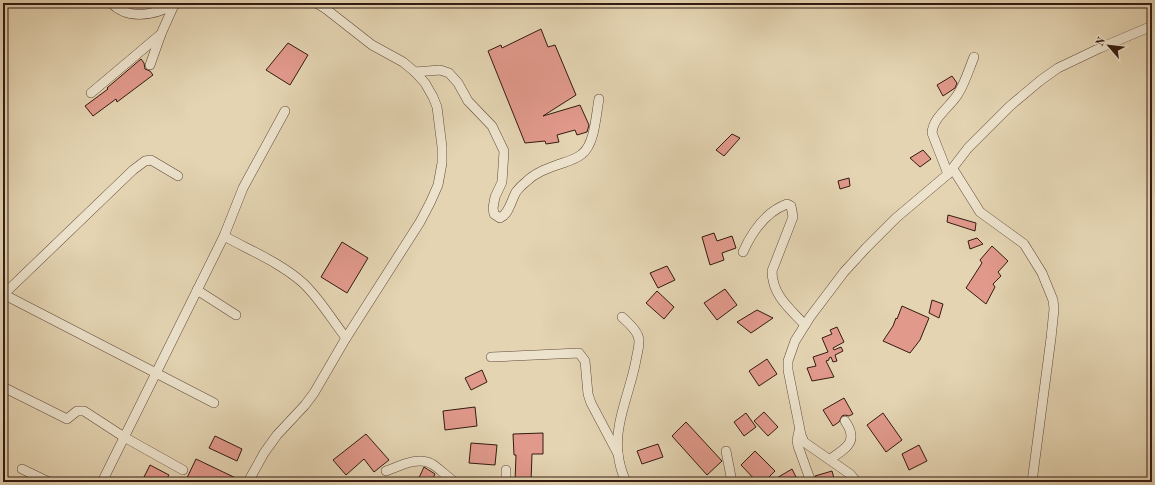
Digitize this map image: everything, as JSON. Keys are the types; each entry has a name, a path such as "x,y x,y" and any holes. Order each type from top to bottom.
{"street":[{"path":"111,3 125,13 133,15 154,12 176,4"},
{"path":"248,482 264,453 277,435 305,406 314,394 346,338 420,222 438,185 442,163 442,147 437,107 425,83 403,62 372,45 316,3"},
{"path":"150,65 161,34 176,4"},
{"path":"948,174 968,148 990,125 1041,80 1058,68 1152,26"},
{"path":"91,93 161,34"},
{"path":"948,174 932,133 933,127 936,120 958,94 974,57"},
{"path":"415,72 440,70 449,73 458,83 468,101 492,126 504,150 502,182 495,197 493,208 494,214 500,218 507,212 517,191 529,179 545,169 576,158 585,151 592,136 599,99"},
{"path":"102,482 155,372 224,236 243,188 285,111"},
{"path":"178,176 150,160 145,161 133,170 3,294 214,403"},
{"path":"857,482 850,474 804,442 799,430 788,370 788,361 795,341 810,317 844,272 896,218 953,169 980,212 1024,244 1042,273 1053,300 1054,309 1051,338 1032,482"},
{"path":"743,252 753,232 770,213 787,204 791,206 793,217 776,258 772,271 772,281 783,302 805,325"},
{"path":"224,236 274,263 302,282 319,301 346,338"},
{"path":"197,290 236,315"},
{"path":"622,317 634,329 638,336 639,345 617,442 618,454 626,482"},
{"path":"490,357 579,353 585,361 588,394 591,403 618,454"},
{"path":"3,387 68,419 77,411 84,410 124,437 183,470"},
{"path":"830,460 845,450 850,443 850,429 845,421"},
{"path":"799,430 797,440 798,446 811,482"},
{"path":"726,451 732,482"},
{"path":"386,471 414,461 425,462 432,464 445,479 455,482"},
{"path":"22,469 49,482"},
{"path":"506,470 506,482"}],"building":[{"path":"541,29 548,47 555,45 576,95 543,116 580,105 589,125 587,132 577,135 575,130 557,135 559,142 546,144 545,141 525,143 488,51 501,45 502,48"},
{"path":"288,43 308,55 290,85 266,70"},
{"path":"141,59 144,63 145,69 150,71 153,75 117,102 116,99 93,116 85,106 108,89 107,88"},
{"path":"952,76 957,83 955,88 943,96 937,85"},
{"path":"732,134 740,138 724,156 716,150"},
{"path":"923,150 931,159 920,167 910,158"},
{"path":"849,178 850,186 840,189 838,181"},
{"path":"948,215 976,223 975,231 947,222"},
{"path":"714,233 717,241 732,236 736,248 722,253 724,260 710,265 702,237"},
{"path":"977,238 983,244 970,249 968,241"},
{"path":"342,242 368,258 347,293 321,277"},
{"path":"992,246 1008,261 998,272 1001,276 993,284 995,287 986,304 966,288 982,263 980,260"},
{"path":"667,266 675,280 658,288 650,273"},
{"path":"725,289 737,305 717,320 704,303"},
{"path":"657,291 674,307 664,319 646,303"},
{"path":"932,300 943,304 939,318 929,313"},
{"path":"902,306 929,318 920,340 910,353 883,341 893,326 896,318 897,319"},
{"path":"757,310 773,318 751,333 737,322"},
{"path":"837,327 844,342 833,348 834,350 841,347 843,351 835,355 837,361 833,362 831,357 826,361 834,377 812,381 807,368 816,366 813,357 828,352 822,338 832,334 830,330"},
{"path":"767,359 777,374 759,386 749,371"},
{"path":"482,370 487,382 471,390 465,378"},
{"path":"844,398 853,414 849,416 842,416 839,422 833,426 823,410"},
{"path":"475,407 477,426 445,430 443,411"},
{"path":"764,412 778,427 768,436 754,421"},
{"path":"746,413 756,427 744,436 734,422"},
{"path":"883,413 902,440 886,452 867,425"},
{"path":"686,422 722,461 707,475 672,436"},
{"path":"543,433 543,454 532,454 531,482 515,482 516,455 514,455 513,434"},
{"path":"366,434 389,460 374,472 364,459 346,475 333,460"},
{"path":"215,436 242,449 237,461 209,448"},
{"path":"471,443 497,445 495,465 469,463"},
{"path":"658,444 663,457 642,464 637,451"},
{"path":"919,445 927,461 909,470 902,454"},
{"path":"755,451 775,471 764,482 757,482 741,465"},
{"path":"196,459 242,481 242,482 185,482"},
{"path":"150,465 169,475 165,482 154,482 144,477"},
{"path":"424,467 435,474 431,482 417,482"},
{"path":"792,469 796,477 787,482 770,482"},
{"path":"832,471 835,482 817,482 815,476"}]}
